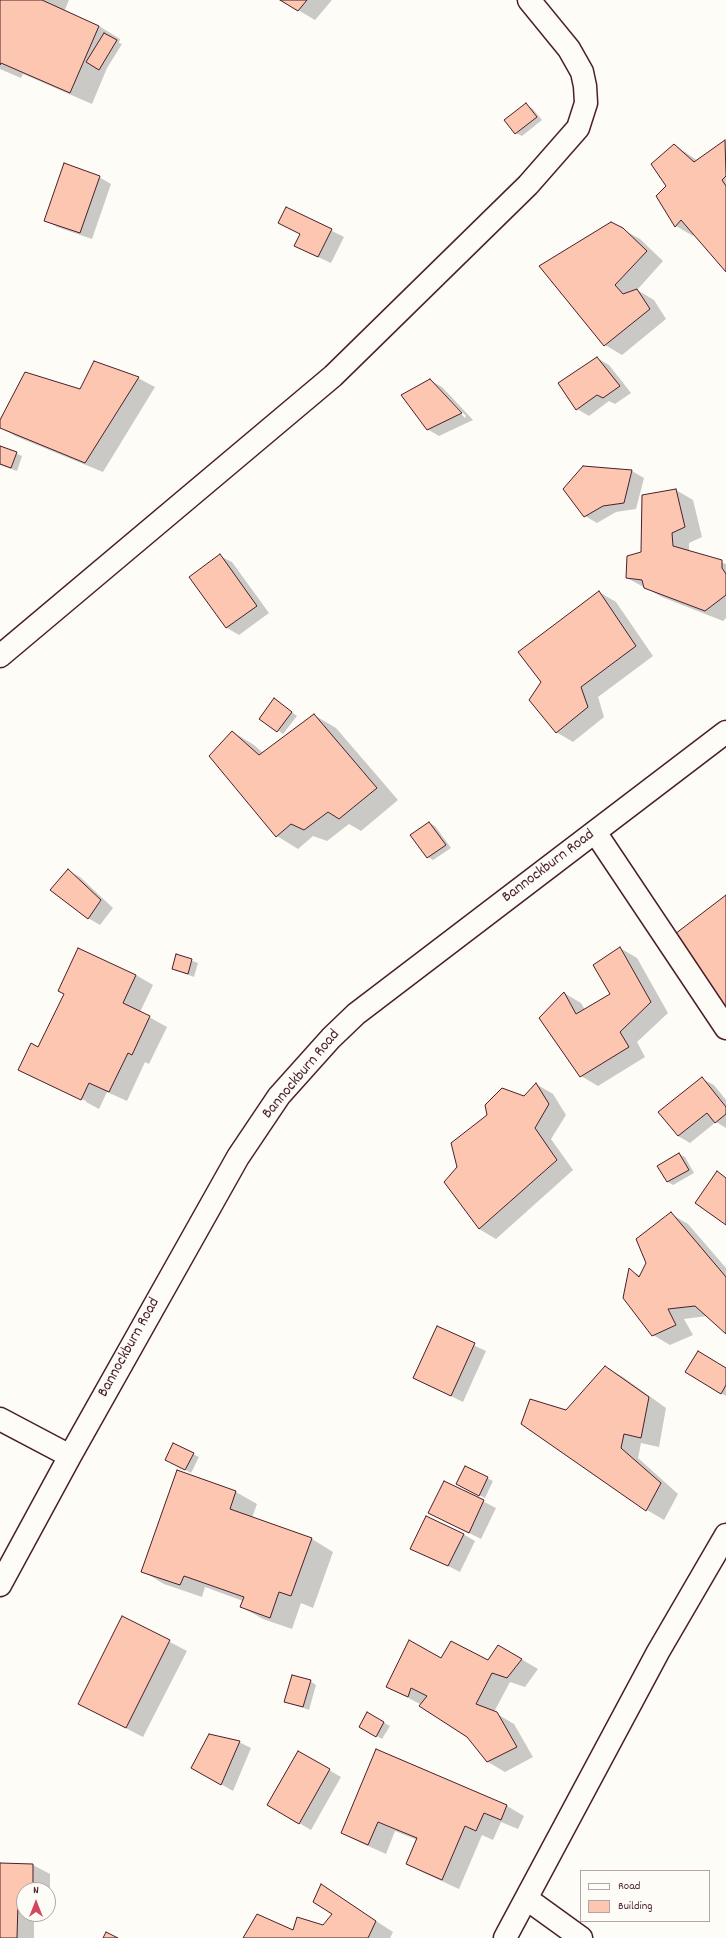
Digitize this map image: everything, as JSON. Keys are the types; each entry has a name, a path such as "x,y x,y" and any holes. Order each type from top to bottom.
{"street":[{"path":"0,656 333,376 528,185 578,128 586,102 582,72 569,49 529,0"},
{"name":"Bannockburn Road","path":"0,1585 70,1456 238,1157 279,1096 331,1038 356,1014 395,982 726,732"},
{"path":"595,832 726,1028"},
{"path":"0,1419 70,1456"},
{"path":"505,1938 658,1652 726,1535"},
{"path":"526,1899 581,1938"}],"building":[{"path":"0,0 42,0 99,26 70,93 1,63 0,65"},
{"path":"280,0 307,0 298,11"},
{"path":"104,33 117,40 99,70 86,62"},
{"path":"526,103 537,117 515,134 504,120"},
{"path":"725,140 726,176 722,180 726,186 726,272 681,220 675,227 656,196 666,186 651,164 674,144 694,162"},
{"path":"64,163 100,176 80,233 44,221"},
{"path":"286,207 332,229 318,257 294,246 300,234 278,223"},
{"path":"611,222 623,228 647,251 615,285 623,294 637,289 650,309 604,346 539,266"},
{"path":"597,357 620,386 603,398 597,395 576,410 558,383"},
{"path":"94,361 139,377 85,463 0,428 0,420 25,372 80,389"},
{"path":"430,379 462,413 427,430 401,395"},
{"path":"0,446 17,452 11,468 0,464"},
{"path":"583,466 632,470 624,503 603,506 584,517 563,489"},
{"path":"676,489 685,527 672,533 673,546 722,560 722,568 726,574 726,595 705,611 644,588 642,580 626,578 627,556 641,552 642,495"},
{"path":"220,554 257,606 226,628 189,577"},
{"path":"599,591 636,646 581,687 588,707 556,733 529,700 541,682 518,652"},
{"path":"274,698 292,712 277,732 259,719"},
{"path":"314,714 377,788 339,819 328,812 304,830 291,824 276,837 209,756 232,731 259,755"},
{"path":"429,822 446,845 427,858 410,835"},
{"path":"68,869 101,900 88,919 50,890"},
{"path":"726,895 726,1014 675,934"},
{"path":"620,947 651,1002 620,1032 629,1047 580,1077 539,1018 564,992 576,1014 610,994 593,965"},
{"path":"78,948 136,975 123,1003 150,1016 132,1055 128,1053 109,1092 89,1083 81,1100 18,1070 31,1043 38,1047 64,994 58,991"},
{"path":"176,954 192,959 188,974 172,969"},
{"path":"702,1077 726,1107 726,1114 715,1123 707,1113 678,1136 658,1112"},
{"path":"536,1083 549,1104 535,1128 557,1160 479,1229 444,1182 457,1167 451,1143 487,1115 485,1105 502,1088 524,1096"},
{"path":"679,1153 689,1170 667,1182 657,1166"},
{"path":"717,1171 726,1178 726,1225 695,1203"},
{"path":"671,1212 726,1277 726,1334 695,1306 668,1309 676,1325 652,1336 623,1298 629,1268 639,1277 646,1263 636,1239"},
{"path":"437,1326 475,1343 451,1396 413,1378"},
{"path":"698,1351 726,1368 726,1385 721,1394 685,1372"},
{"path":"605,1366 649,1397 641,1438 624,1434 621,1448 661,1483 646,1511 521,1424 530,1399 566,1410"},
{"path":"173,1443 194,1453 185,1470 165,1460"},
{"path":"465,1466 488,1477 479,1496 456,1484"},
{"path":"177,1470 236,1491 230,1509 312,1538 291,1596 279,1592 270,1618 240,1607 244,1597 184,1576 180,1585 141,1572"},
{"path":"444,1481 484,1500 469,1533 428,1513"},
{"path":"426,1516 464,1534 448,1566 410,1549"},
{"path":"122,1616 170,1640 126,1728 78,1704"},
{"path":"409,1640 441,1658 451,1641 488,1660 498,1645 522,1659 507,1678 492,1673 476,1704 497,1712 517,1747 487,1762 467,1737 419,1706 427,1696 411,1688 408,1697 386,1687"},
{"path":"292,1675 311,1680 303,1707 284,1702"},
{"path":"367,1712 384,1722 376,1737 359,1727"},
{"path":"209,1734 240,1741 221,1785 191,1768"},
{"path":"376,1749 507,1805 501,1820 484,1813 476,1831 465,1826 442,1880 406,1864 417,1838 378,1822 368,1845 341,1833"},
{"path":"298,1751 330,1769 299,1824 267,1805"},
{"path":"0,1863 33,1864 33,1882 16,1882 17,1938 0,1938"},
{"path":"321,1884 376,1921 368,1938 243,1938 257,1914 293,1930 297,1917 323,1925 332,1914 313,1902"},
{"path":"106,1932 118,1938 103,1938"}]}
